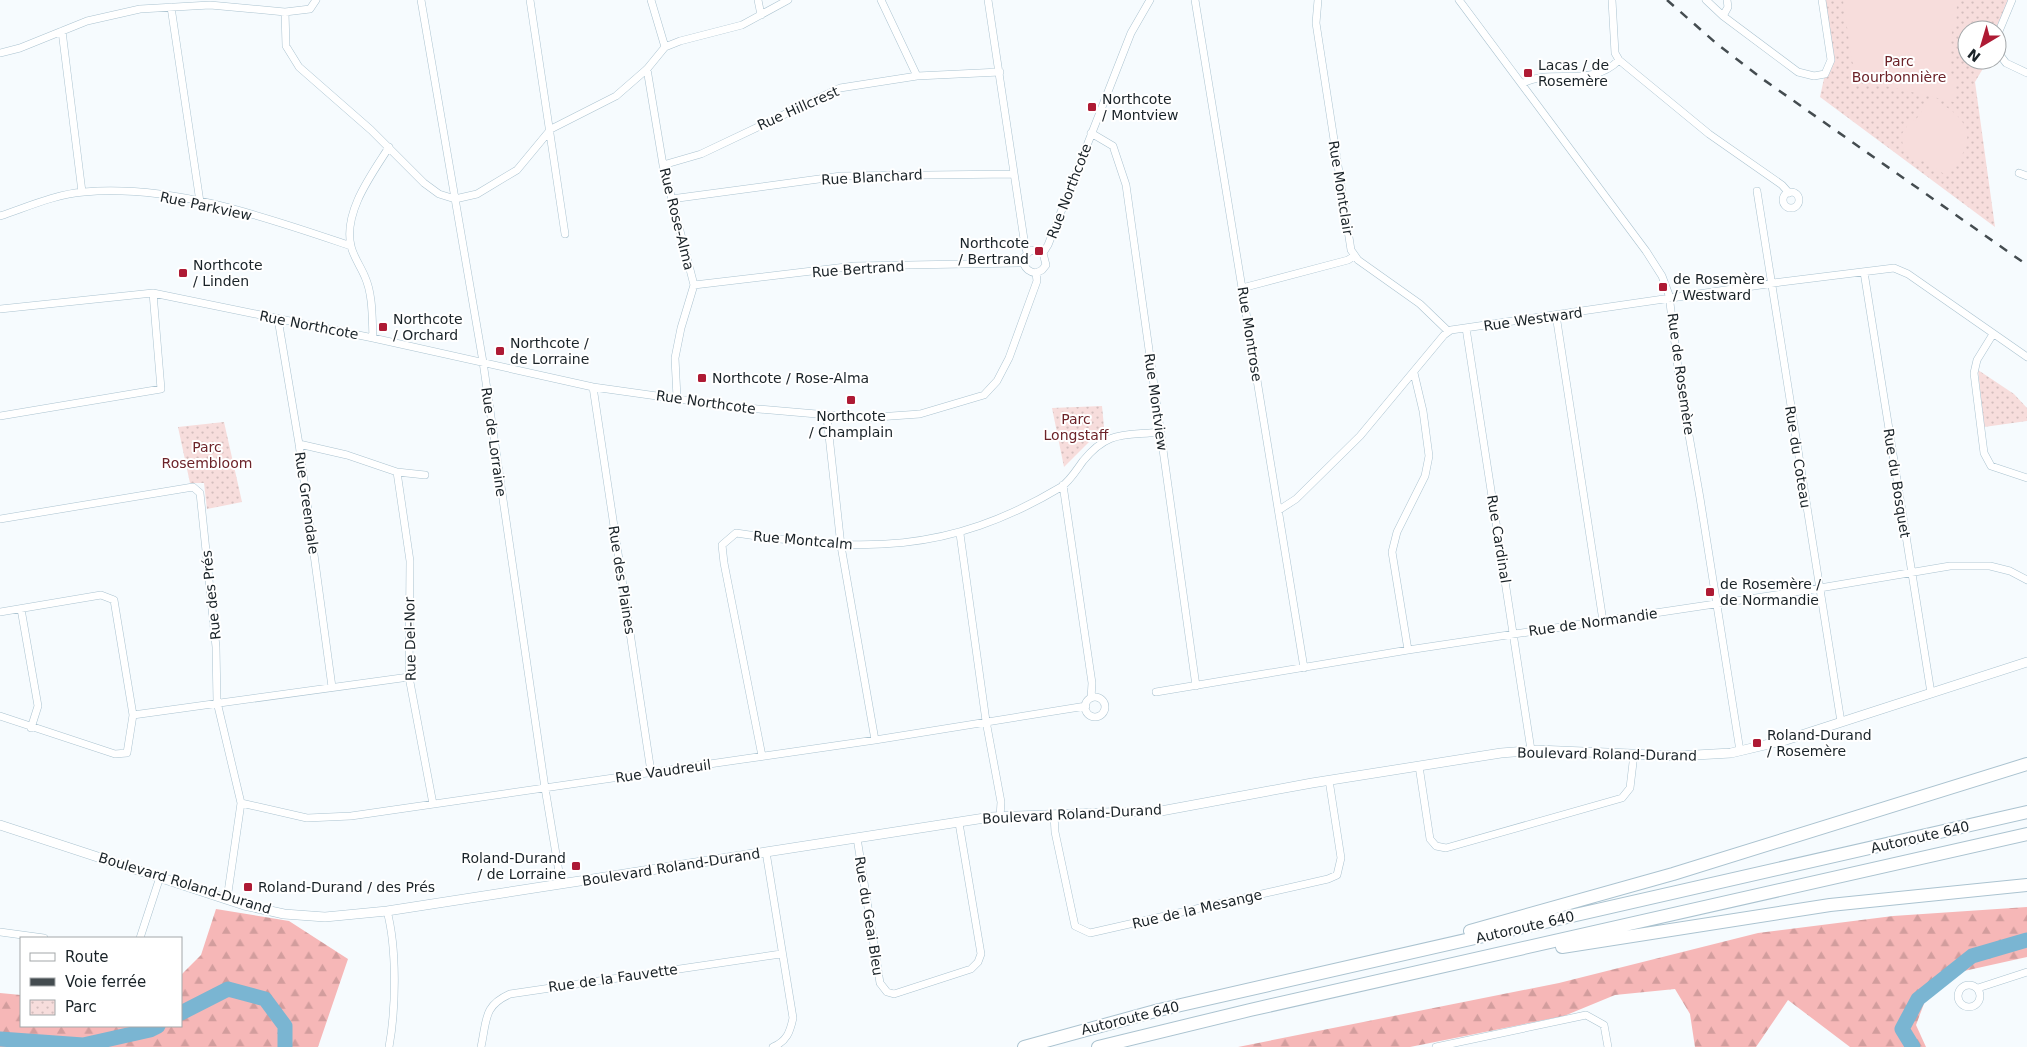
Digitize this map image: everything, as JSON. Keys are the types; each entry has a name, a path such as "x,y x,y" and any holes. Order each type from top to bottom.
{"highway":[{"path":"1370,962 1538,910 1682,871 2027,764"},
{"name":"Autoroute 640","path":"1024,1047 1128,1017 2027,812"},
{"name":"Autoroute 640","path":"1098,1047 1466,961 2027,834"},
{"path":"1466,961 1822,906 2027,885"}],"street":[{"path":"0,53 87,21 140,9 210,5 285,12 310,9 316,0"},
{"name":"Rue de Lorraine","path":"420,0 483,362 545,788 561,884"},
{"path":"530,0 566,234"},
{"path":"652,0 665,47"},
{"path":"758,0 761,15"},
{"path":"285,12 286,46 299,67 424,182 439,194 455,199 477,194 517,170 551,129 616,96 647,69 665,47 680,41 742,25 788,0"},
{"path":"881,0 917,76"},
{"path":"988,0 1027,252 1023,263 1031,272 1036,273"},
{"name":"Rue Northcote","path":"0,309 153,292 593,387 735,407 827,417 863,418 920,414 984,395 997,381 1009,358 1037,281 1036,273 1046,265 1043,253 1048,245 1131,33 1150,0"},
{"name":"Rue Montrose","path":"1195,0 1304,668"},
{"name":"Rue Montclair","path":"1318,0 1316,23 1350,246 1354,256"},
{"name":"Rue de Rosemère","path":"1459,0 1660,272 1670,298 1680,384 1740,751"},
{"path":"1612,0 1615,52 1619,60 1709,134 1782,185 1789,193"},
{"path":"1706,0 1723,16 1798,72 1814,76 1824,74 1831,60 1822,0"},
{"path":"1723,16 1728,7 1727,0"},
{"path":"2004,20 2012,0"},
{"path":"171,7 200,202"},
{"path":"62,31 82,192"},
{"path":"1522,84 1530,79 1570,78 1596,73 1610,69 1619,60"},
{"path":"2007,63 2027,73"},
{"name":"Rue Rose-Alma","path":"647,69 663,165 694,285 680,328 675,358 677,398"},
{"name":"Rue Hillcrest","path":"663,165 701,154 840,88 917,76 1000,72"},
{"name":"Rue Montview","path":"1091,133 1113,146 1126,185 1196,686"},
{"path":"373,338 371,302 366,279 351,246 351,228 359,195 388,147"},
{"path":"2020,173 2027,176"},
{"name":"Rue Blanchard","path":"671,199 842,176 1014,174"},
{"name":"Rue Parkview","path":"0,216 82,192 107,191 170,196 200,202 297,228 351,246"},
{"name":"Rue du Coteau","path":"1757,191 1818,588 1841,722"},
{"path":"1027,252 1035,249 1043,253"},
{"path":"1242,288 1348,260 1354,256 1420,304 1448,331 1360,436 1296,499 1279,510"},
{"name":"Rue Bertrand","path":"694,285 854,266 1023,263"},
{"name":"Rue Westward","path":"1448,331 1772,283 1890,268 1901,270 2027,357"},
{"name":"Rue du Bosquet","path":"1864,272 1931,693"},
{"path":"0,416 161,389 153,292"},
{"path":"1556,316 1604,621"},
{"name":"Rue Greendale","path":"278,319 299,444 332,687"},
{"name":"Rue Cardinal","path":"1466,328 1531,750"},
{"path":"1993,334 1977,360 1974,373 1984,453 1991,466 2027,478"},
{"path":"1408,650 1392,552 1397,532 1425,476 1429,456 1423,411 1414,373"},
{"name":"Rue des Plaines","path":"593,387 651,772"},
{"path":"827,417 841,546 875,740"},
{"name":"Rue Montcalm","path":"762,756 722,545 736,533 841,546 907,544 960,534 1000,518 1063,486 1096,445 1109,438 1160,432"},
{"path":"299,444 347,455 397,472 425,475"},
{"name":"Rue Del-Nor","path":"397,472 410,560 409,677 433,804"},
{"path":"1063,486 1092,684 1086,710 1092,716 1103,714 1106,707 1103,700 1097,697 1090,698"},
{"name":"Rue des Prés","path":"0,519 192,487 200,493 216,647 217,702 241,803 227,899"},
{"path":"960,534 986,721 1001,802 1000,817"},
{"name":"Rue de Normandie","path":"1156,692 1408,650 1975,564 2002,569 2027,580"},
{"path":"0,612 101,595 114,600 133,715 127,753 121,754 95,749 0,716"},
{"path":"21,609 38,706 31,728"},
{"name":"Boulevard Roland-Durand","path":"0,825 227,899 284,914 325,917 388,910 1000,817 1161,811 1328,780 1531,750 1694,756 1740,751 1841,722 2027,662"},
{"path":"133,715 409,677"},
{"name":"Rue Vaudreuil","path":"241,803 307,818 351,816 875,740 1086,706"},
{"path":"1419,766 1430,839 1436,846 1446,848 1622,798 1630,788 1634,754"},
{"name":"Rue de la Mesange","path":"1054,814 1054,832 1075,926 1090,933 1328,879 1338,875 1341,858 1328,780"},
{"name":"Rue du Geai Bleu","path":"857,838 880,983 887,992 894,994 971,969 978,962 981,954 960,823"},
{"path":"766,852 781,954 793,1018 789,1034 780,1044 773,1047"},
{"path":"140,937 160,877"},
{"path":"388,910 391,926 393,994 389,1047"},
{"path":"0,932 37,937"},
{"name":"Rue de la Fauvette","path":"481,1047 488,1010 496,1000 510,994 781,954"},
{"path":"1978,988 2027,972"},
{"path":"1436,1047 1459,1045 1586,1016 1594,1018 1604,1025 1608,1047"}],"green space":[{"name":"Parc Bourbonnière","path":"1822,0 2012,0 2002,20 1957,20 1957,70 1982,70 1975,82 1995,227 1820,97 1825,74 1831,60"},
{"path":"1843,0 1957,0 1956,29 1952,29 1949,77 1956,79 1954,102 1869,82 1863,78 1852,61"},
{"path":"1930,99 1955,113 1967,132 1964,152 1944,174 1922,159 1920,162 1904,151 1901,135 1912,119 1915,121"},
{"path":"1978,370 2014,394 2027,408 2027,421 1984,427"},
{"name":"Parc Longstaff","path":"1102,406 1104,427 1064,467 1052,408"},
{"name":"Parc Rosembloom","path":"224,422 242,502 207,509 204,483 190,483 178,427"},
{"path":"2027,907 2027,957 1946,975 1925,1001 1916,1025 1926,1047 1850,1047 1788,1000 1756,1047 1695,1047 1690,1014 1675,989 1615,995 1564,1016 1410,1047 1238,1047 1559,983 1758,933 1893,916"},
{"path":"216,909 289,921 348,959 318,1047 0,1047 0,993 20,995 20,1027 182,1027 182,974 201,955"}],"waterway":[{"path":"1913,1047 1902,1029 1918,999 1972,956 2027,940"},
{"path":"182,1012 228,989 265,999 285,1026 285,1047"},
{"path":"0,1039 83,1045 156,1027"}],"railway":[{"path":"1667,0 1717,44 1764,80 2027,265"}],"place":[{"name":"Lacas / de Rosemère","path":"1528,73"},
{"name":"Northcote / Montview","path":"1092,107"},
{"name":"Northcote / Bertrand","path":"1039,251"},
{"name":"Northcote / Linden","path":"183,273"},
{"name":"de Rosemère / Westward","path":"1663,287"},
{"name":"Northcote / Orchard","path":"383,327"},
{"name":"Northcote / de Lorraine","path":"500,351"},
{"name":"Northcote / Rose-Alma","path":"702,378"},
{"name":"Northcote / Champlain","path":"851,400"},
{"name":"de Rosemère / de Normandie","path":"1710,592"},
{"name":"Roland-Durand / Rosemère","path":"1757,743"},
{"name":"Roland-Durand / de Lorraine","path":"576,866"},
{"name":"Roland-Durand / des Prés","path":"248,887"}]}
